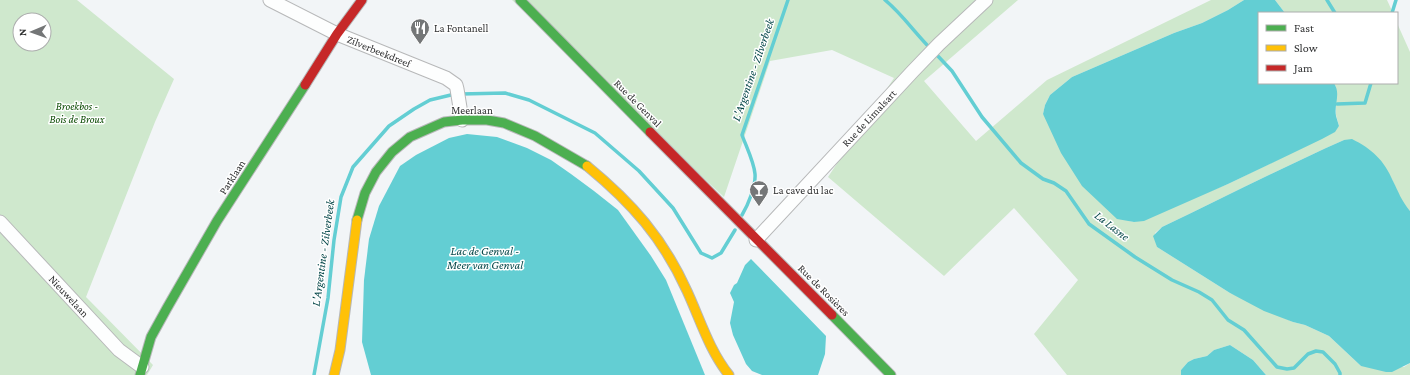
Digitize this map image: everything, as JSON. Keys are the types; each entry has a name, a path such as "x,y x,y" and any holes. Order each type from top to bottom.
{"street":[{"name":"Zilverbeekdreef","path":"270,0 337,34 446,78 456,85 462,120"},
{"name":"Parklaan","path":"141,371 151,337 217,222 337,34 362,0"},
{"name":"Rue de Genval","path":"520,0 739,222"},
{"name":"Rue de Limalsart","path":"756,240 913,70 986,0"},
{"name":"Meerlaan","path":"334,375 340,350 358,216 365,193 376,172 392,152 410,137 444,122 487,120 504,123 535,136 586,166 614,188 645,221 666,250 687,290 710,345 720,364 729,375"},
{"name":"Nieuwelaan","path":"0,222 119,350 141,371"},
{"name":"Rue de Rosières","path":"739,222 891,375"}],"green space":[{"name":"Broekbos - Bois de Broux","path":"0,0 77,0 174,79 155,122 86,297 153,365 147,375 0,375"},
{"path":"512,0 1018,0 924,81 976,141 1047,80 1211,0 1244,0 1202,23 1174,33 1072,77 1050,95 1045,105 1043,114 1129,221 1134,222 1228,184 1334,132 1339,126 1336,115 1336,87 1334,84 1398,84 1398,25 1410,52 1410,211 1402,202 1392,179 1344,140 1162,227 1155,233 1157,247 1230,293 1293,322 1305,325 1329,336 1361,366 1404,367 1410,363 1410,375 1266,375 1253,360 1230,345 1214,350 1207,356 1188,362 1181,370 1181,375 1067,375 1034,334 1078,280 1014,208 944,276 828,177 894,78 832,50 770,61 724,197"},
{"path":"1275,0 1387,0 1393,12 1284,12"}],"water":[{"path":"1244,0 1275,0 1284,12 1258,12 1258,84 1334,84 1337,91 1336,116 1339,126 1335,132 1322,139 1228,184 1144,221 1134,222 1117,219 1082,186 1061,153 1043,114 1045,105 1050,95 1072,77 1174,33 1202,23"},
{"name":"Lac de Genval - Meer van Genval","path":"467,134 497,137 527,148 551,160 618,210 651,256 666,280 705,375 371,375 362,342 364,280 369,239 379,206 400,166 416,155 449,138"},
{"path":"1352,139 1371,151 1386,167 1402,200 1410,211 1410,363 1392,372 1361,366 1329,336 1305,325 1264,311 1230,293 1157,247 1153,236 1162,227 1321,150 1344,140"},
{"path":"751,259 826,336 825,354 818,375 762,375 752,371 746,364 733,335 730,323 734,302 730,293 734,285 737,283 745,265"},
{"path":"1230,345 1253,360 1266,375 1181,375 1181,370 1188,362 1207,356 1214,350"}],"waterway":[{"name":"L'Argentine - Zilverbeek","path":"742,215 751,195 755,179 752,159 742,135 788,0"},
{"name":"La Lasne","path":"885,0 897,11 931,49"},
{"path":"1327,0 1334,12"},
{"path":"1392,12 1396,0"},
{"name":"La Lasne","path":"935,53 952,71 982,117 1021,163 1043,179 1054,183 1066,191 1089,224 1135,257 1172,280 1199,292 1212,300 1228,320 1244,330 1277,367 1287,369 1294,368 1308,354 1316,351 1323,352 1335,364 1340,375"},
{"path":"1337,104 1365,103 1371,84"},
{"name":"L'Argentine - Zilverbeek","path":"461,94 505,93 529,100 595,133 639,171 673,208 701,253 712,258 721,253 735,230"},
{"name":"L'Argentine - Zilverbeek","path":"314,375 328,298 334,240 341,197 353,167 389,126 430,100 455,94"}],"traffic: fast":[{"path":"520,0 650,132"},
{"path":"140,375 151,337 167,308 217,221 305,85"},
{"path":"357,220 365,193 376,172 392,152 410,137 444,122 487,120 504,123 535,136 587,166"},
{"path":"832,315 891,375"}],"traffic: slow":[{"path":"587,166 618,194 645,222 668,254 687,291 710,345 729,375"},
{"path":"334,375 340,350 357,220"}],"traffic: jam":[{"path":"305,85 337,34 362,0"},
{"path":"650,132 832,315"}],"place":[{"name":"La Fontanell","path":"420,45"},
{"name":"La cave du lac","path":"759,207"}]}
